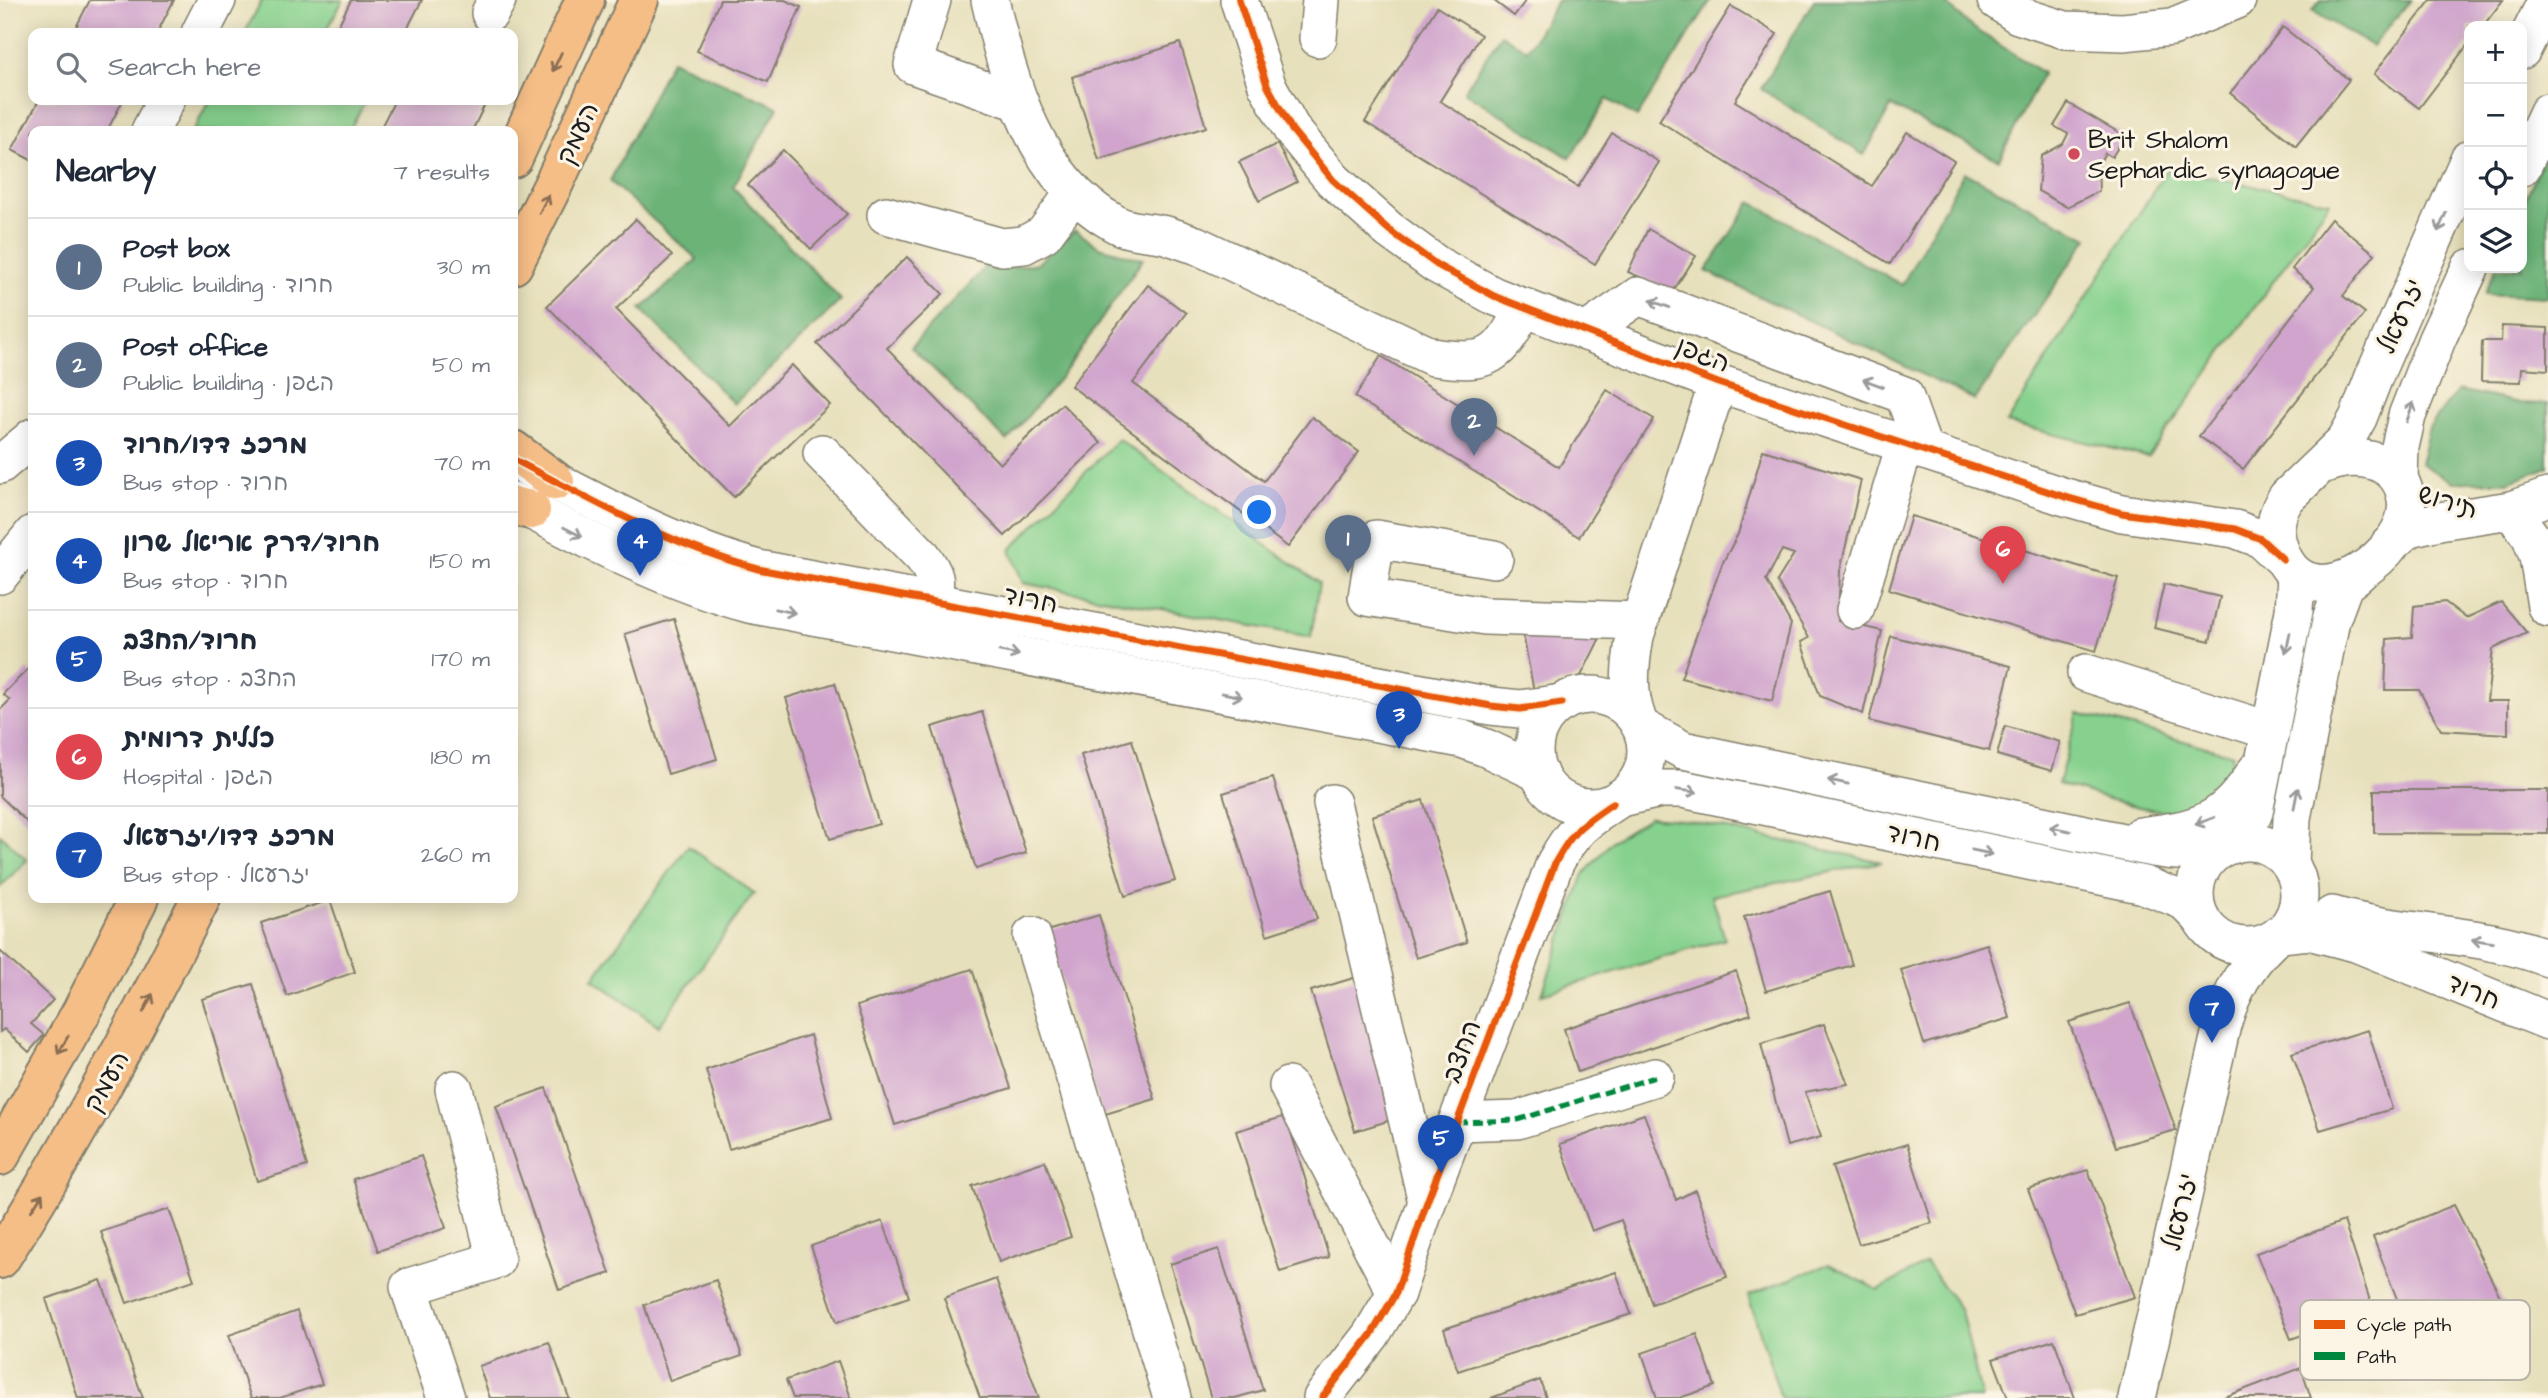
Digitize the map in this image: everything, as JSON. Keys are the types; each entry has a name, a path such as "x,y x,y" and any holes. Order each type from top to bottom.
{"main road":[{"name":"העמק","path":"518,147 585,0"},
{"name":"העמק","path":"518,255 639,0"},
{"path":"518,454 555,481"},
{"name":"העמק","path":"0,1156 82,1011 136,903"},
{"name":"העמק","path":"0,1259 46,1188 131,1036 198,903"}],"street":[{"path":"203,28 217,0"},
{"path":"932,0 913,65 1019,102"},
{"path":"990,0 1008,75 1032,131 1061,181 1086,206 1116,225 1166,235 1196,246 1433,358 1464,362 1483,358 1500,349 1524,307"},
{"name":"הגפן","path":"1239,0 1267,85 1292,130 1332,180 1389,230 1437,265 1494,296 1718,383 2110,510 2235,529 2261,539 2289,567"},
{"path":"1318,38 1321,0"},
{"path":"1996,0 2018,15 2065,30 2123,32 2172,27 2237,0"},
{"path":"2527,40 2547,0"},
{"path":"153,126 163,105"},
{"path":"2527,156 2548,112"},
{"name":"יזרעאל","path":"2322,465 2345,441 2358,418 2464,170"},
{"path":"886,215 1002,247 1024,245 1044,234 1074,193"},
{"name":"יזרעאל","path":"2400,482 2400,447 2407,416 2437,339 2468,273"},
{"path":"1586,332 1638,296 1904,394 1915,448 1855,610"},
{"path":"519,506 625,559 709,593 749,604 1462,739 1542,780 1561,800 1593,808 1616,801 1629,792 1642,774 1647,756 1645,736 1630,700 1637,629 1718,383"},
{"path":"0,433 28,412"},
{"path":"0,465 28,441"},
{"path":"822,453 923,557 933,573 936,585 930,601"},
{"path":"2361,457 2384,464 2400,482 2406,499 2405,519 2392,543 2344,585 2331,620 2292,818 2294,874 2299,900 2294,918 2276,937 2255,946 2237,946 2220,940 2203,923 2197,912 2194,894 2198,873 2208,858 2228,846 2247,829 2254,812 2294,611 2289,567 2276,539 2276,522 2280,508 2287,497 2322,465 2337,458 2361,457"},
{"name":"חרוד","path":"518,462 641,526 721,559 758,569 1491,706 1520,709 1571,699"},
{"name":"תירוש","path":"2400,482 2445,505 2502,512"},
{"name":"הגפן","path":"2158,517 2196,517 2287,497"},
{"name":"תירוש","path":"2371,562 2409,528 2502,512 2548,497"},
{"path":"2502,512 2531,537 2538,556 2548,608"},
{"path":"1494,559 1376,539 1367,597 1485,616 1637,629"},
{"path":"0,575 28,540"},
{"path":"2289,567 2310,583 2324,585 2348,580 2371,562"},
{"path":"1542,780 1534,750 1540,724 1552,709 1602,679 1614,667 1637,629"},
{"path":"2086,673 2268,743"},
{"path":"1571,699 1588,694 1608,697 1623,704 1639,723"},
{"name":"חרוד","path":"1639,723 1684,750 2113,840 2177,853 2193,853 2228,846"},
{"path":"2113,840 2158,834 2209,821 2228,810 2244,790 2268,743"},
{"name":"החצב","path":"1542,780 1552,811 1553,856 1545,887"},
{"name":"חרוד","path":"1616,801 1661,789 1682,789 2144,886 2184,901 2203,923"},
{"name":"החצב","path":"1322,1398 1371,1335 1396,1293 1427,1202 1555,863 1569,836 1616,801"},
{"path":"1332,803 1427,1202"},
{"path":"2228,846 2241,842 2259,843 2278,852 2294,874"},
{"name":"חרוד","path":"2294,874 2309,901 2323,912 2363,922 2495,943 2548,958"},
{"name":"יזרעאל","path":"2203,923 2222,1002 2222,1025"},
{"name":"חרוד","path":"2276,937 2309,931 2356,943 2548,1021"},
{"path":"1032,936 1172,1398"},
{"name":"יזרעאל","path":"2137,1398 2222,1025 2230,999 2242,975 2276,937"},
{"path":"1457,1122 1517,1119 1655,1077"},
{"path":"1289,1086 1396,1293"},
{"path":"446,1398 410,1287 496,1260 454,1089"}],"green space":[{"path":"262,0 343,0 328,28 248,28"},
{"path":"1558,0 1711,0 1637,117 1607,99 1570,158 1464,92 1501,34 1527,50"},
{"path":"1814,0 1942,0 1972,27 2043,73 1999,160 1891,106 1864,155 1761,89"},
{"path":"2321,0 2411,0 2372,46 2312,11"},
{"path":"671,60 778,107 733,187 841,300 734,404 641,309 697,259 610,181"},
{"path":"207,105 363,105 352,126 196,126"},
{"path":"2548,145 2548,297 2485,294 2494,273 2527,273 2527,195"},
{"path":"2168,168 2330,202 2148,457 2007,423"},
{"path":"1964,172 2088,238 1975,400 1706,271 1751,202 1902,285"},
{"path":"1075,230 1099,247 1143,259 1065,372 1007,441 911,347 987,265 1008,268 1038,263"},
{"path":"2458,390 2520,403 2548,404 2548,467 2508,482 2453,482 2420,463 2429,428"},
{"path":"1118,439 1319,583 1311,637 1023,583 1010,550"},
{"path":"2078,713 2233,754 2223,791 2205,806 2164,811 2118,802 2058,784"},
{"path":"1650,817 1690,821 1882,862 1712,896 1725,939 1542,994 1584,874 1612,841"},
{"path":"0,834 27,860 0,887"},
{"path":"688,846 754,893 659,1026 593,979"},
{"path":"1926,1263 1961,1311 1982,1398 1781,1398 1748,1295 1829,1264 1878,1290"}],"building":[{"path":"90,0 174,0 160,28 76,28"},
{"path":"351,0 422,0 408,28 337,28"},
{"path":"720,0 785,0 801,7 768,82 697,51"},
{"path":"1493,0 1526,0 1514,16"},
{"path":"2431,0 2503,0 2487,21 2464,21 2464,50 2419,108 2374,74"},
{"path":"1731,6 1777,34 1735,101 1872,186 1907,132 1954,161 1890,264 1659,121"},
{"path":"1437,7 1481,35 1440,101 1578,187 1612,133 1659,162 1595,264 1365,122"},
{"path":"2283,27 2349,80 2296,146 2230,93"},
{"path":"1180,43 1206,127 1099,160 1072,77"},
{"name":"Brit Shalom Sephardic synagogue","path":"2068,103 2125,136 2112,157 2105,153 2098,165 2099,191 2067,207 2038,191 2041,156 2063,144 2068,134 2054,126"},
{"path":"36,105 120,105 110,126 28,126 28,158 12,150"},
{"path":"392,105 485,105 474,126 382,126"},
{"path":"1277,144 1297,182 1259,201 1239,162"},
{"path":"783,150 847,214 811,249 748,185"},
{"path":"636,219 672,256 616,309 730,426 792,365 830,405 734,497 547,306"},
{"path":"2331,219 2375,254 2343,296 2365,313 2243,469 2199,436 2314,287 2292,269"},
{"path":"1648,229 1696,256 1673,291 1628,272"},
{"path":"907,257 943,294 887,348 1000,464 1062,404 1101,443 1005,536 817,344"},
{"path":"1148,285 1186,313 1133,383 1264,481 1312,417 1359,452 1288,547 1071,386"},
{"path":"2502,326 2548,328 2548,370 2522,368 2521,382 2481,381 2482,341 2501,341"},
{"path":"1381,356 1559,467 1607,390 1654,419 1579,537 1355,397"},
{"path":"1763,450 1861,480 1840,571 1838,621 1882,631 1863,714 1820,696 1801,642 1809,638 1777,581 1794,554 1782,550 1766,580 1791,624 1772,701 1681,678 1722,564 1738,534"},
{"path":"1911,516 2118,578 2096,651 1889,589"},
{"path":"2164,584 2220,597 2210,641 2154,628"},
{"path":"2445,602 2466,618 2501,602 2527,633 2493,649 2487,701 2508,701 2508,734 2441,730 2419,690 2385,690 2387,639 2412,637 2414,606"},
{"path":"674,619 717,759 668,774 625,634"},
{"path":"1523,634 1601,636 1581,676 1534,692"},
{"path":"1891,636 2011,666 1989,751 1869,721"},
{"path":"28,669 28,823 0,796 0,710 10,700 3,694"},
{"path":"835,683 879,824 830,839 786,698"},
{"path":"982,712 1026,853 976,869 932,727"},
{"path":"2005,726 2060,742 2052,771 1997,755"},
{"path":"1132,740 1175,881 1125,896 1081,755"},
{"path":"1273,778 1317,919 1267,935 1223,793"},
{"path":"2374,790 2548,790 2548,834 2374,833"},
{"path":"1423,800 1467,942 1416,958 1372,816"},
{"path":"1830,891 1852,965 1766,991 1744,917"},
{"path":"321,903 331,903 355,972 287,996 261,923"},
{"path":"1099,915 1155,1099 1102,1115 1047,931"},
{"path":"1987,944 2010,1018 1924,1044 1901,970"},
{"path":"0,951 53,1000 31,1024 44,1035 29,1052 4,1029 0,1032"},
{"path":"972,969 1011,1088 895,1125 857,1006"},
{"path":"1736,971 1751,1014 1578,1072 1564,1029"},
{"path":"1360,976 1404,1116 1355,1131 1311,991"},
{"path":"253,984 307,1166 257,1181 202,999"},
{"path":"2130,1003 2176,1130 2116,1147 2069,1022"},
{"path":"1824,1024 1848,1084 1805,1092 1821,1137 1787,1146 1761,1044"},
{"path":"2368,1030 2392,1109 2320,1130 2292,1053"},
{"path":"810,1035 832,1118 729,1149 706,1070"},
{"path":"546,1088 610,1273 559,1290 496,1106"},
{"path":"1644,1114 1676,1200 1695,1190 1727,1277 1652,1304 1621,1220 1592,1231 1560,1144"},
{"path":"1286,1116 1329,1257 1280,1272 1236,1131"},
{"path":"1907,1144 1932,1223 1859,1244 1832,1167"},
{"path":"421,1156 446,1228 378,1251 353,1179"},
{"path":"1045,1161 1071,1237 999,1262 972,1186"},
{"path":"2088,1170 2135,1297 2075,1314 2028,1189"},
{"path":"2454,1205 2502,1300 2397,1300 2373,1237"},
{"path":"169,1209 194,1280 127,1303 101,1232"},
{"path":"883,1221 909,1297 837,1322 811,1246"},
{"path":"2344,1221 2370,1300 2300,1300 2300,1336 2291,1339 2256,1253"},
{"path":"1219,1249 1263,1390 1235,1398 1211,1398 1170,1264"},
{"path":"1616,1272 1631,1314 1458,1371 1444,1329"},
{"path":"996,1279 1039,1398 980,1398 944,1298"},
{"path":"101,1280 143,1398 78,1398 46,1299"},
{"path":"716,1280 742,1356 670,1381 644,1305"},
{"path":"297,1311 322,1384 280,1398 251,1398 229,1335"},
{"path":"1697,1334 1715,1386 1679,1398 1657,1398 1642,1353"},
{"path":"2054,1340 2075,1398 2008,1398 1993,1359"},
{"path":"549,1342 569,1398 490,1398 479,1366"},
{"path":"838,1361 851,1398 793,1398 786,1380"},
{"path":"2300,1368 2300,1380 2305,1380 2311,1398 2222,1398"},
{"path":"1540,1380 1546,1398 1491,1398"}],"marked path":[{"path":"1457,1122 1517,1120 1655,1077"}],"cycle path":[{"path":"1239,0 1267,85 1292,130 1333,180 1389,230 1437,265 1494,296 1718,383 2062,496 2122,513 2235,529 2261,539 2283,559"},
{"path":"518,462 663,535 758,569 1491,706 1520,709 1562,703"},
{"path":"1322,1398 1371,1335 1396,1293 1427,1202 1555,863 1579,828 1613,803"}],"place":[{"name":"Brit Shalom Sephardic synagogue","path":"2074,154"},
{"name":"Post office","path":"1474,456"},
{"name":"Post box","path":"1348,573"},
{"name":"חרוד/דרך אריאל שרון","path":"640,576"},
{"name":"כללית דרומית","path":"2003,584"},
{"name":"מרכז דדו/חרוד","path":"1399,749"},
{"name":"מרכז דדו/יזרעאל","path":"2212,1043"},
{"name":"חרוד/החצב","path":"1441,1173"}]}
